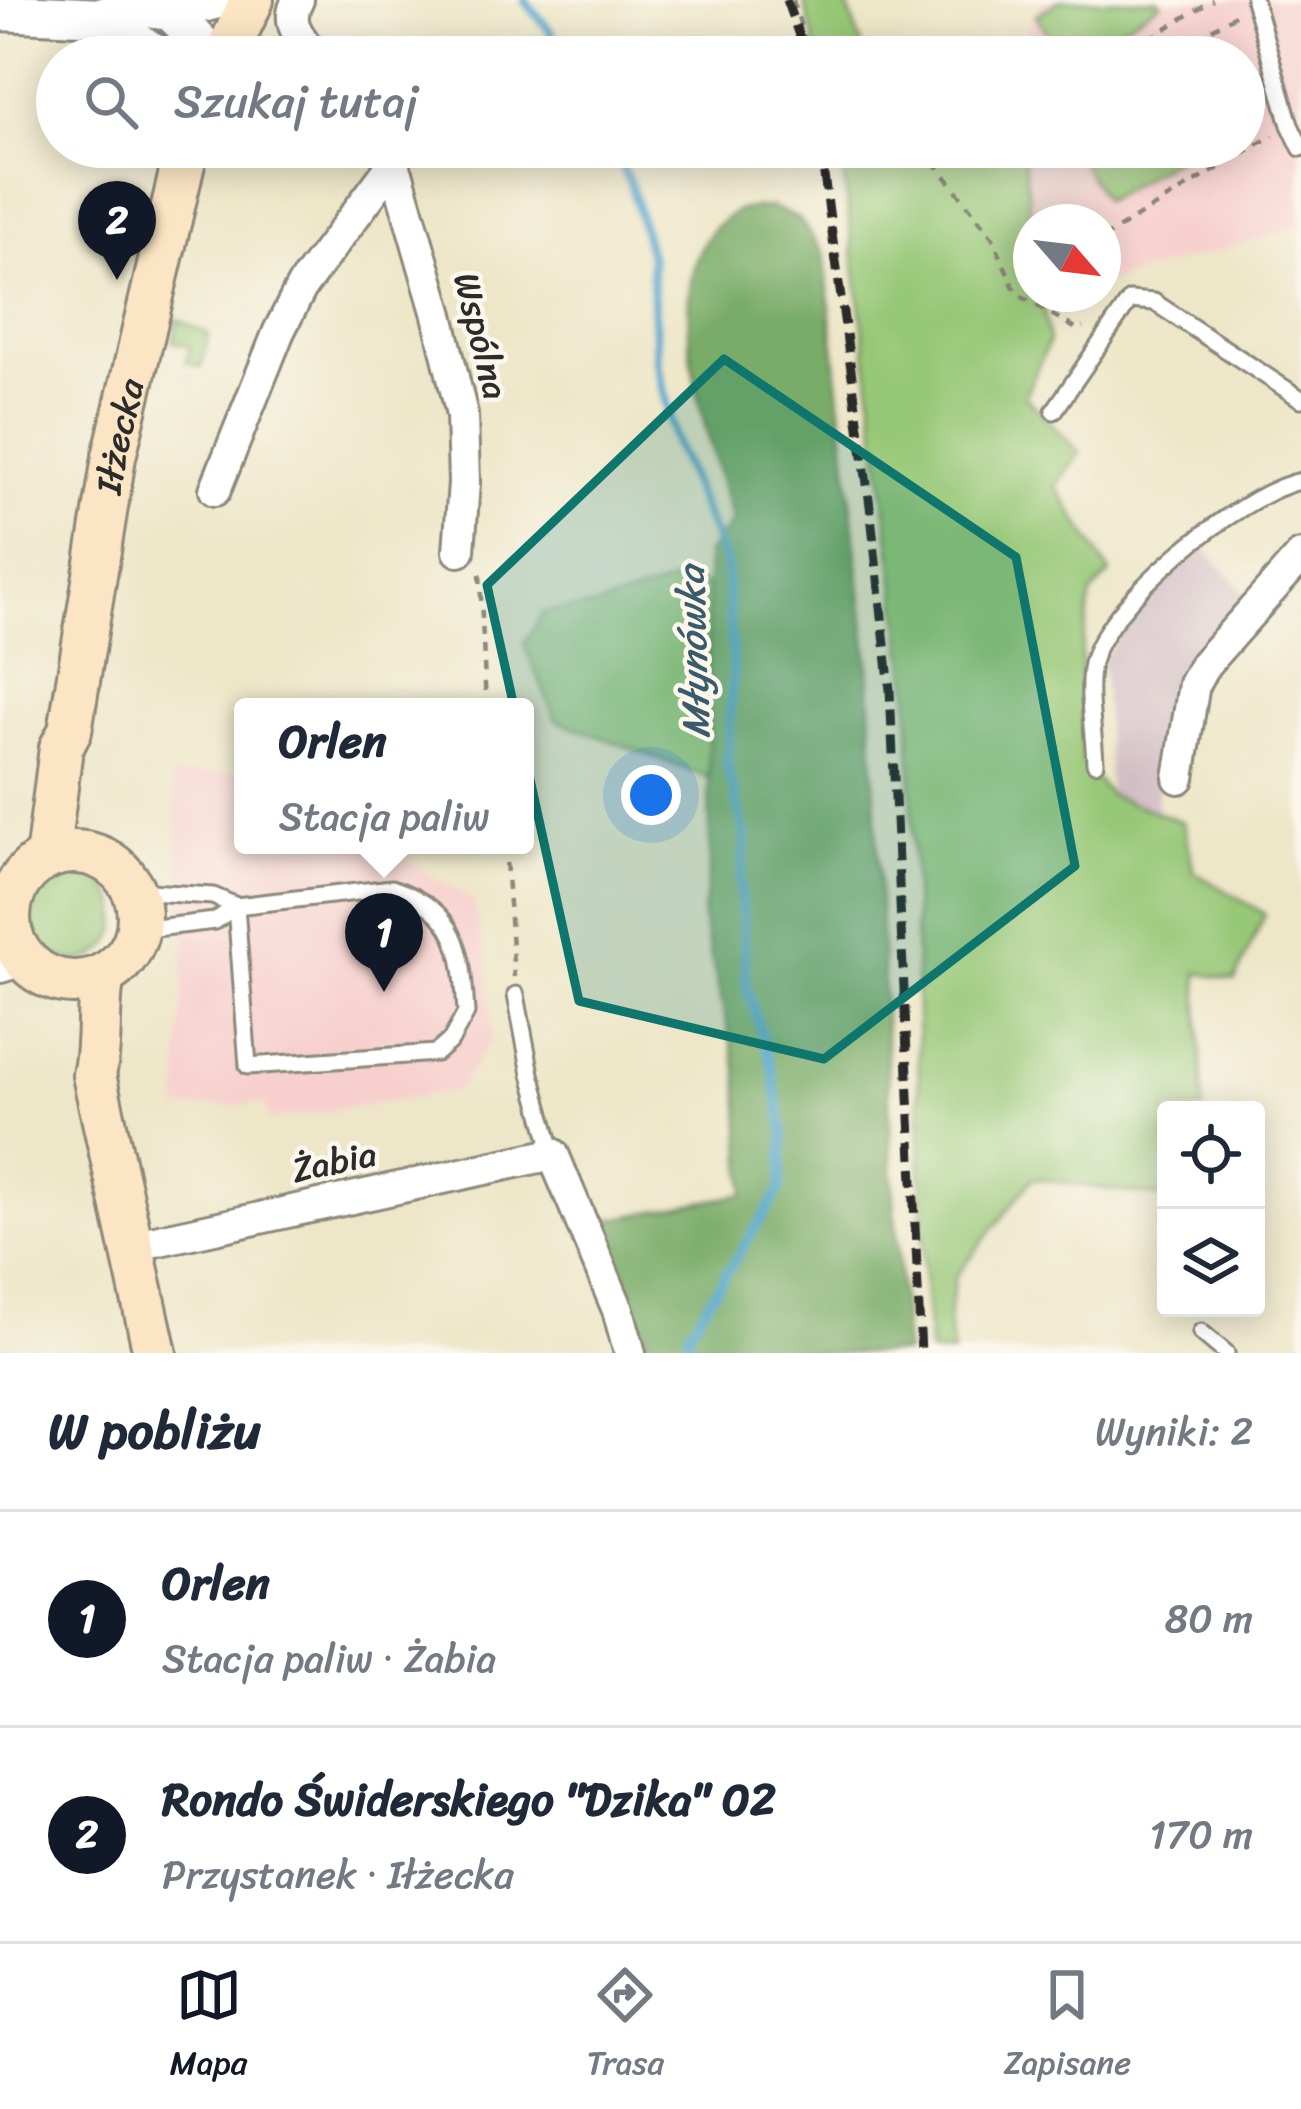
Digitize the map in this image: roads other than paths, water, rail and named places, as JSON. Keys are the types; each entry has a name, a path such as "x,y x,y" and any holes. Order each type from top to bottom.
{"main road":[{"path":"232,36 252,0"},
{"name":"Iłżecka","path":"47,858 61,748 70,731 114,457 182,168"},
{"name":"Iłżecka","path":"70,731 77,747 78,784 91,854"},
{"path":"94,1075 26,967 5,911 29,870 68,852 91,854 123,875 135,911 131,949 104,975 99,994 100,1052 94,1075 155,1353"},
{"path":"26,967 72,982 104,975"}],"street":[{"path":"8,8 101,16 129,7 170,11 218,0"},
{"path":"170,11 197,36"},
{"path":"101,16 129,36"},
{"path":"214,490 302,286 379,168"},
{"name":"Wspólna","path":"392,168 438,315 462,415 460,544"},
{"path":"1179,778 1194,684 1205,664 1301,556"},
{"path":"553,1154 618,1310 630,1353"},
{"name":"Żabia","path":"132,1246 553,1154"}],"lane":[{"path":"1254,0 1264,36"},
{"path":"1265,38 1301,148"},
{"path":"1054,411 1130,300 1154,302 1301,399"},
{"path":"1096,763 1090,668 1098,646 1157,573 1201,534 1247,502 1301,481"},
{"path":"135,911 213,896 236,905 392,888 414,897 442,919 462,949 463,1023 436,1053 248,1066 236,905"},
{"path":"135,911 215,921 236,905"},
{"path":"516,995 553,1154"},
{"path":"1201,1332 1226,1353"}],"waterway":[{"name":"Młynówka","path":"525,0 553,36"},
{"name":"Młynówka","path":"622,168 651,259 657,361 676,445 726,564 733,670 727,764 746,838 740,884 747,988 772,1068 784,1134 781,1189 688,1332 689,1353"}],"railway":[{"path":"786,0 799,36"},
{"path":"823,168 870,506 890,690 921,1353"}],"place":[{"name":"Rondo Świderskiego \"Dzika\" 02","path":"117,280"},
{"name":"Orlen","path":"384,992"}]}
